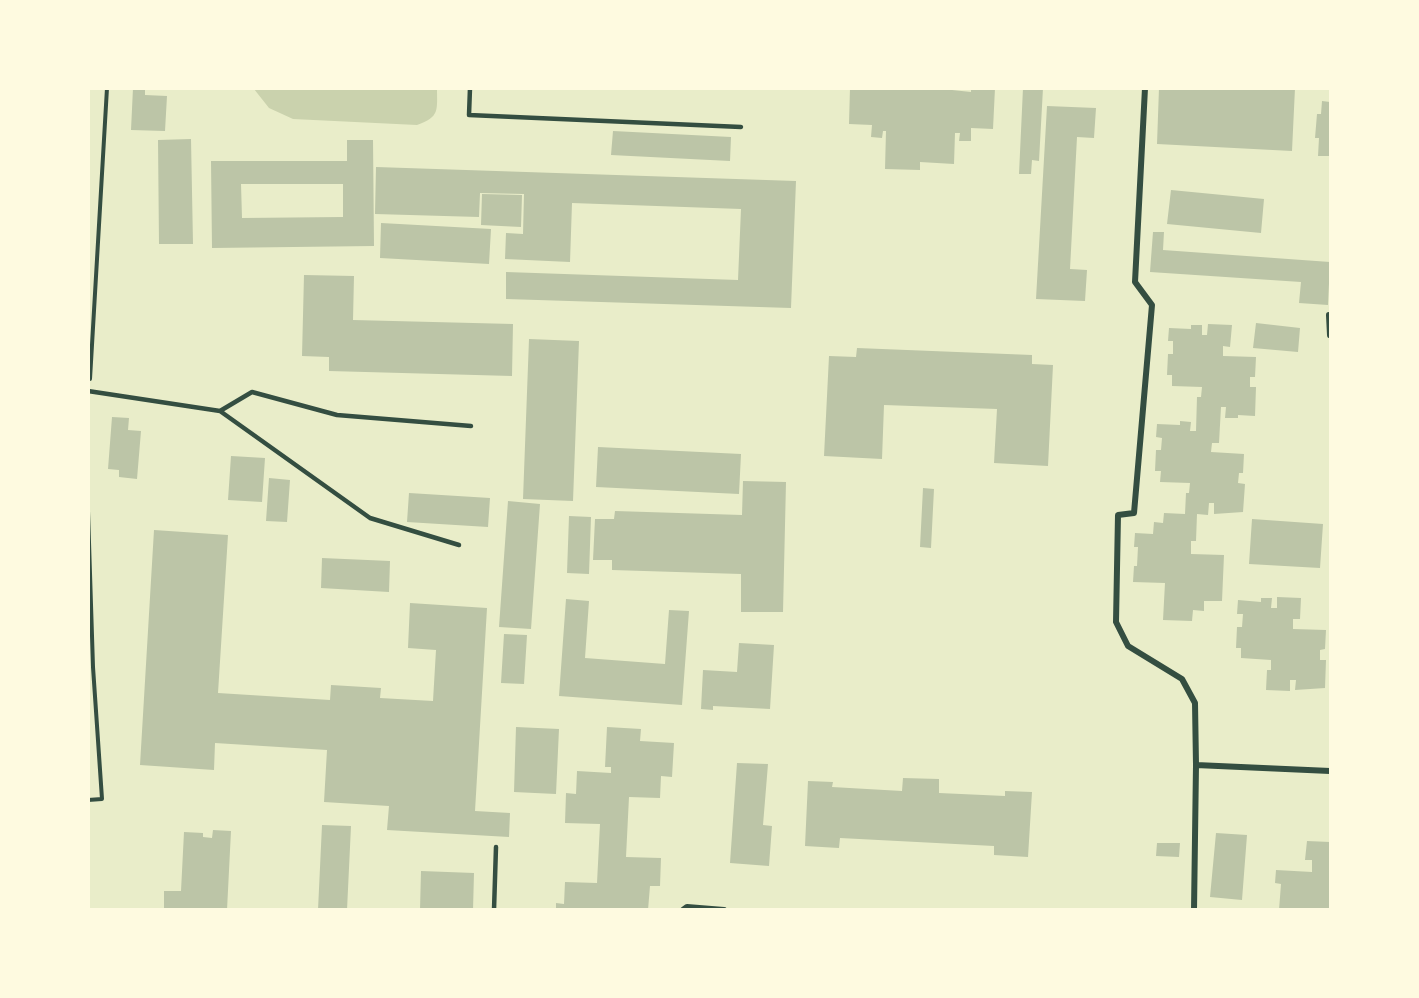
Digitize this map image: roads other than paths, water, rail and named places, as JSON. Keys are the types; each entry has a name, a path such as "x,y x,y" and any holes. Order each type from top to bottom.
{"street":[{"path":"1145,88 1135,282 1152,305 1134,513 1118,515 1116,622 1128,646 1182,680 1195,703 1194,909"},
{"path":"1329,315 1330,335"},
{"path":"1196,765 1330,771"},
{"path":"683,909 687,907 724,909"}],"lane":[{"path":"470,88 469,115 741,127"},
{"path":"89,391 220,411 370,518 459,545"},
{"path":"220,411 252,392 337,415 471,426"},
{"path":"494,909 496,848"}]}
